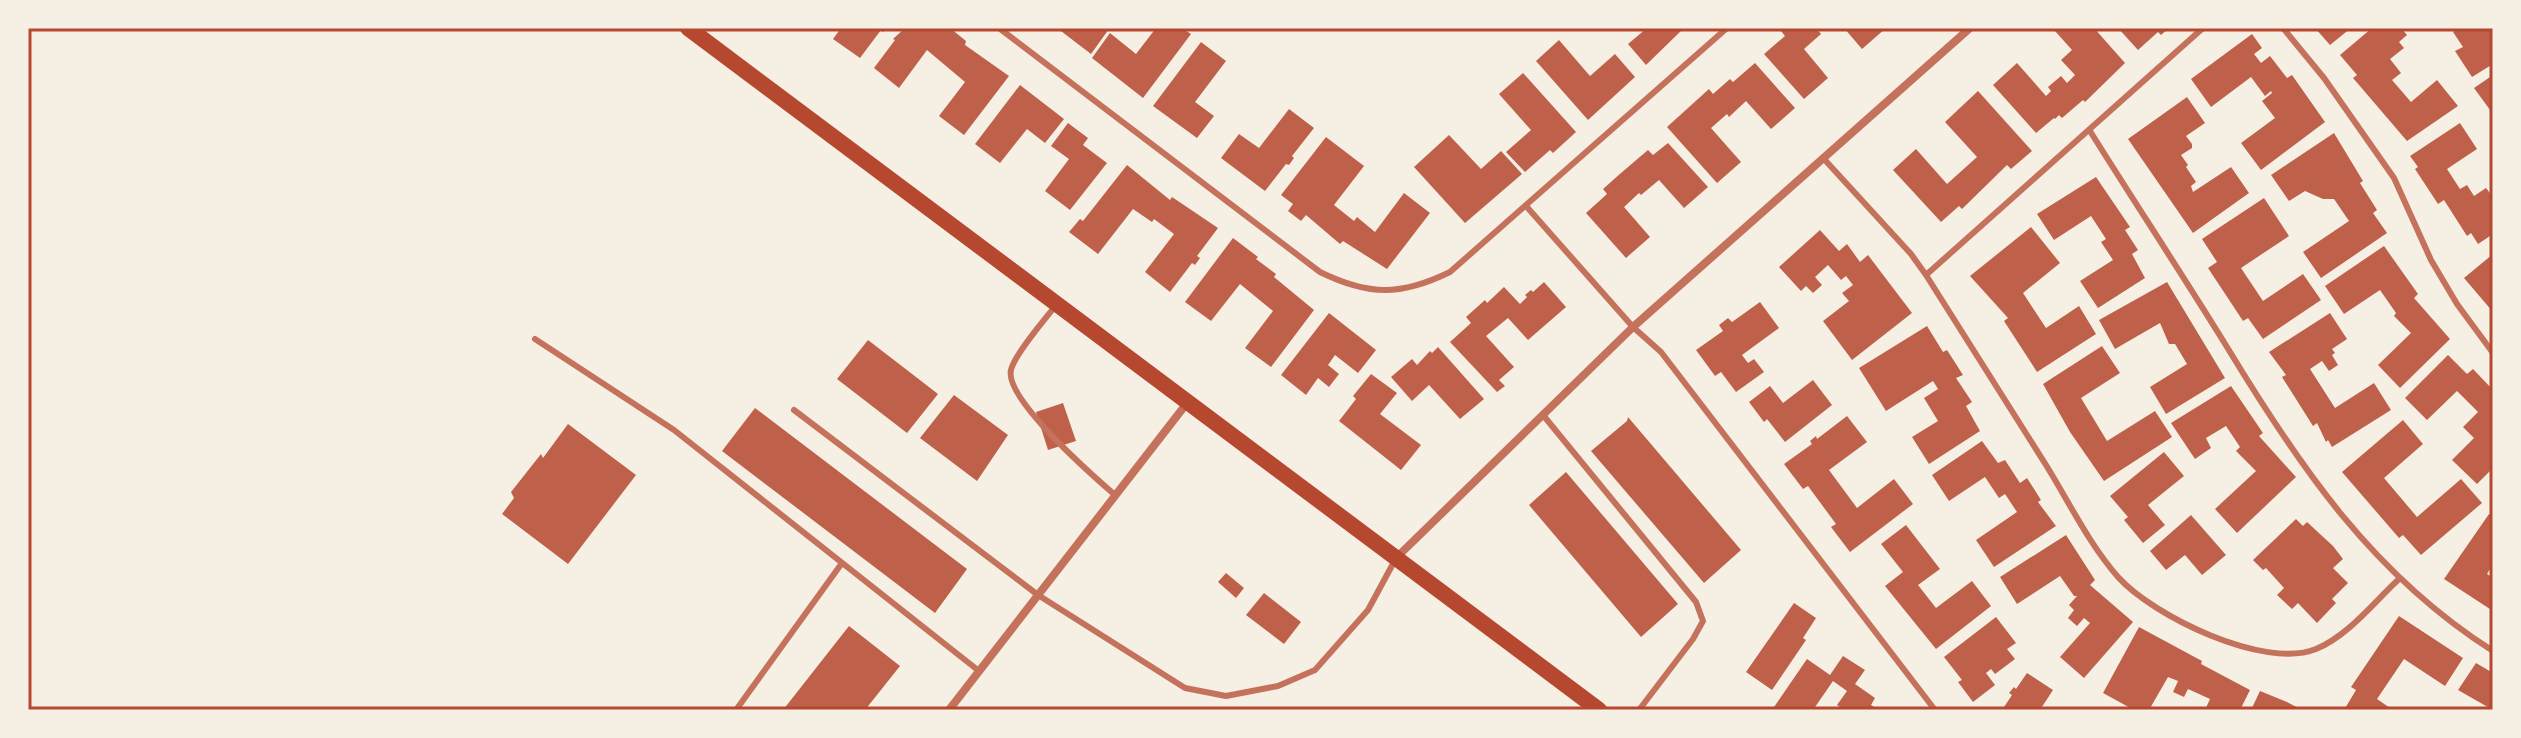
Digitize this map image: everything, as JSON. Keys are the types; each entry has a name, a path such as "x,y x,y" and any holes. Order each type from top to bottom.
{"main road":[{"path":"688,28 1599,710"}],"street":[{"path":"1396,559 1633,327 1970,28"},
{"path":"949,710 1188,402"}],"lane":[{"path":"999,28 1320,272 1346,285 1373,291 1401,291 1426,284 1450,272 1727,28"},
{"path":"1926,275 2203,28"},
{"path":"2283,28 2324,78 2394,178 2431,260 2457,304 2493,353"},
{"path":"2090,131 2256,399 2308,475 2399,579 2493,651"},
{"path":"1824,159 1911,254 2103,558 2141,598 2219,640 2244,649 2295,654 2330,643 2399,579"},
{"path":"1526,206 1633,327 1661,352 1935,710"},
{"path":"1057,304 1011,367 1010,381 1064,451 1115,495"},
{"path":"535,339 674,430 979,671"},
{"path":"794,410 1038,595 1185,688 1226,696 1278,686 1315,670 1368,610 1396,559"},
{"path":"1543,415 1696,602 1703,621 1639,710"},
{"path":"736,710 842,563"}],"building":[{"path":"841,28 886,28 883,32 881,30 860,58 833,39"},
{"path":"905,28 950,28 966,41 965,45 1009,76 964,135 939,116 965,82 927,50 899,88 874,68 893,39"},
{"path":"1057,28 1108,28 1109,29 1091,54"},
{"path":"1156,28 1182,28 1191,34 1143,98 1092,58 1110,33 1136,54"},
{"path":"1647,28 1684,28 1646,65 1628,44"},
{"path":"1784,28 1816,28 1821,34 1804,49 1828,78 1804,99 1764,54 1785,36 1781,31"},
{"path":"1844,28 1886,28 1862,49"},
{"path":"2059,28 2094,28 2125,63 2085,102 2083,100 2062,118 2059,115 2054,118 2036,133 1993,85 2017,63 2046,96 2051,91 2048,87 2061,76 2067,83 2075,75 2061,60 2072,50 2055,31"},
{"path":"2118,28 2169,28 2161,35 2158,32 2138,50"},
{"path":"2315,28 2351,28 2330,45"},
{"path":"2372,28 2401,28 2407,35 2399,42 2404,48 2390,59 2401,73 2392,80 2411,102 2437,80 2458,106 2407,141 2353,78 2357,75 2340,55"},
{"path":"2459,28 2493,28 2493,64 2472,77 2455,51 2463,47 2453,32"},
{"path":"2252,34 2262,48 2254,54 2261,63 2270,56 2287,78 2292,75 2325,122 2261,170 2241,143 2275,118 2262,101 2271,91 2265,96 2251,77 2211,107 2191,79"},
{"path":"1559,40 1590,76 1615,54 1635,77 1588,120 1536,61"},
{"path":"1201,42 1226,61 1195,102 1214,116 1197,138 1153,106"},
{"path":"1755,63 1795,108 1771,129 1746,101 1711,128 1741,162 1717,183 1667,127 1709,89 1713,94"},
{"path":"1523,73 1576,132 1525,172 1506,152 1531,130 1499,94"},
{"path":"2493,75 2493,114 2474,88"},
{"path":"1020,85 1064,119 1045,143 1027,129 1000,163 975,144"},
{"path":"1978,91 2032,151 2011,169 2007,165 1962,209 1959,206 1941,222 1893,170 1916,149 1947,184 1977,157 1945,122"},
{"path":"2187,97 2205,123 2186,136 2192,148 2181,155 2196,182 2191,186 2193,192 2231,167 2249,193 2193,233 2128,139"},
{"path":"1289,109 1314,128 1292,156 1294,158 1289,165 1286,164 1265,191 1221,158 1239,134 1259,148"},
{"path":"1068,123 1088,138 1083,145 1107,163 1070,210 1045,191 1069,159 1051,146"},
{"path":"2460,123 2477,149 2447,169 2460,189 2467,185 2474,196 2486,188 2493,197 2493,234 2478,244 2471,233 2467,236 2444,200 2438,204 2410,156"},
{"path":"2334,133 2363,181 2360,183 2377,210 2373,213 2387,233 2321,278 2303,252 2349,221 2334,199 2323,199 2305,191 2289,201 2271,175"},
{"path":"1449,135 1481,169 1501,151 1522,174 1465,223 1414,167"},
{"path":"1326,137 1364,166 1334,205 1354,221 1357,217 1375,232 1404,193 1430,213 1387,269 1343,241 1340,244 1306,215 1301,221 1288,211 1293,204 1281,195"},
{"path":"1668,143 1708,187 1684,208 1659,180 1641,195 1639,193 1624,207 1650,237 1626,258 1586,213 1607,194 1603,189 1621,173 1648,150 1653,155"},
{"path":"1127,165 1170,200 1172,197 1218,228 1197,256 1200,258 1195,265 1192,263 1170,292 1145,272 1174,234 1154,219 1152,222 1133,209 1098,254 1069,232 1080,219 1083,221"},
{"path":"2096,177 2130,227 2125,230 2138,250 2132,254 2145,278 2098,308 2080,281 2113,260 2101,242 2106,239 2091,216 2054,240 2037,214"},
{"path":"2264,198 2289,236 2241,268 2263,301 2303,274 2321,300 2263,339 2248,318 2243,321 2208,268 2217,262 2202,239"},
{"path":"2031,227 2060,263 2023,293 2046,328 2079,306 2096,334 2037,372 2004,321 2008,318 1970,276"},
{"path":"1820,230 1839,251 1847,244 1860,262 1868,255 1912,313 1852,360 1823,321 1849,301 1842,293 1853,285 1846,276 1841,280 1828,265 1815,277 1822,285 1813,293 1806,286 1801,291 1779,267"},
{"path":"1233,238 1258,257 1256,259 1276,274 1274,277 1314,310 1271,367 1245,348 1273,311 1240,284 1211,321 1185,302"},
{"path":"2384,246 2418,294 2414,298 2450,339 2400,388 2378,365 2411,333 2394,316 2396,313 2380,290 2344,314 2325,286"},
{"path":"2493,254 2493,312 2464,278"},
{"path":"1544,282 1566,307 1528,340 1508,318 1486,336 1514,367 1499,380 1505,386 1497,392 1450,342 1471,323 1466,317 1504,287 1520,304 1527,297 1525,295"},
{"path":"2167,282 2225,378 2166,414 2150,387 2187,364 2175,344 2169,344 2160,323 2115,349 2099,320"},
{"path":"1760,302 1779,328 1742,355 1748,363 1754,359 1764,372 1736,392 1721,372 1715,376 1696,350 1723,331 1719,325 1728,318 1732,322"},
{"path":"1329,313 1376,350 1358,373 1335,355 1328,365 1339,374 1329,387 1318,378 1306,395 1281,375"},
{"path":"2330,313 2347,339 2332,349 2338,365 2329,371 2322,361 2310,369 2335,408 2374,383 2391,410 2332,447 2328,440 2326,442 2317,423 2313,426 2282,377 2286,375 2269,352"},
{"path":"1927,326 1943,352 1947,350 1963,375 1956,378 1972,402 1966,406 1980,431 1929,464 1912,437 1938,421 1924,398 1938,389 1933,381 1886,411 1859,368"},
{"path":"868,340 938,394 907,433 837,379"},
{"path":"2102,346 2120,373 2081,398 2107,441 2155,411 2172,437 2104,481 2070,432 2043,384"},
{"path":"1438,347 1484,399 1460,419 1429,385 1412,401 1391,377 1412,359 1417,365"},
{"path":"2448,355 2467,374 2473,369 2493,390 2493,468 2477,484 2452,460 2474,438 2463,427 2478,412 2457,391 2427,420 2405,398"},
{"path":"1371,374 1397,393 1380,414 1421,445 1401,470 1339,421 1356,399 1353,396"},
{"path":"1813,380 1832,405 1785,442 1749,402 1770,386 1783,403"},
{"path":"2231,386 2263,433 2259,436 2296,477 2237,533 2215,509 2256,471 2236,451 2240,447 2226,426 2206,438 2211,448 2195,459 2171,423"},
{"path":"954,395 1008,435 977,481 920,438"},
{"path":"1063,403 1076,441 1048,450 1036,412"},
{"path":"755,408 967,569 935,613 722,451"},
{"path":"1847,416 1867,442 1829,470 1857,508 1894,479 1913,504 1850,552 1831,527 1836,524 1808,486 1803,489 1784,464 1812,444 1810,441 1816,436 1817,439"},
{"path":"1628,417 1741,550 1704,583 1591,451"},
{"path":"2403,420 2423,444 2384,478 2417,517 2461,479 2482,503 2421,555 2403,535 2399,538 2342,472"},
{"path":"568,424 636,475 568,564 502,514 514,498 511,492 541,454 543,458"},
{"path":"1982,441 1998,463 2005,460 2020,483 2027,478 2041,500 2038,502 2056,526 1994,567 1976,540 2017,512 2005,494 1999,498 1985,477 1949,501 1932,475"},
{"path":"2164,452 2184,476 2148,505 2165,525 2143,543 2124,520 2128,517 2110,496"},
{"path":"1566,472 1678,604 1641,637 1529,505"},
{"path":"2489,514 2493,517 2493,564 2487,574 2493,578 2493,611 2444,579"},
{"path":"2191,515 2226,555 2202,575 2185,555 2166,570 2150,551"},
{"path":"2296,519 2303,526 2307,522 2333,546 2343,559 2333,568 2348,583 2332,599 2336,603 2317,623 2298,603 2292,609 2277,595 2284,588 2266,568 2263,570 2253,560"},
{"path":"1906,525 1940,569 1918,585 1936,608 1972,581 1991,606 1936,649 1885,586 1903,572 1881,544"},
{"path":"2066,535 2095,580 2090,585 2133,622 2084,678 2060,657 2090,623 2084,618 2077,626 2068,618 2074,610 2069,605 2077,596 2060,576 2017,604 2000,577"},
{"path":"1226,573 1244,588 1236,598 1218,582"},
{"path":"1264,593 1301,622 1284,644 1246,615"},
{"path":"1794,603 1816,618 1803,638 1806,640 1772,690 1746,672"},
{"path":"2399,616 2463,658 2445,686 2404,659 2377,699 2393,710 2344,710 2356,690 2351,687"},
{"path":"1996,617 2016,643 2007,649 2015,659 1995,674 1991,669 1986,673 1995,685 1973,702 1958,682 1962,680 1944,657"},
{"path":"849,626 900,666 865,710 783,710"},
{"path":"2139,627 2250,690 2240,710 2205,710 2210,699 2188,689 2184,697 2173,692 2178,681 2168,677 2149,710 2134,710 2103,693"},
{"path":"1843,656 1865,670 1855,684 1875,698 1871,705 1879,710 1844,710 1837,705 1847,691 1833,681 1813,710 1772,710 1807,659 1830,675"},
{"path":"2476,663 2493,673 2493,710 2458,690"},
{"path":"2027,673 2053,690 2040,710 2002,710 2012,695 2009,693 2014,687 2016,689"},
{"path":"2260,691 2287,702 2302,710 2251,710"}]}
